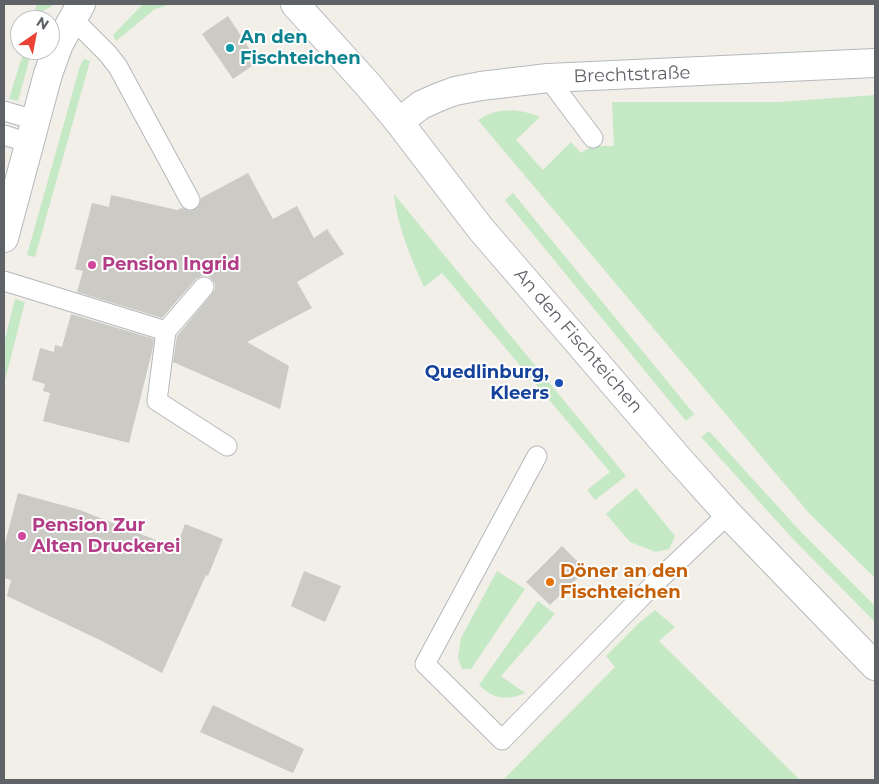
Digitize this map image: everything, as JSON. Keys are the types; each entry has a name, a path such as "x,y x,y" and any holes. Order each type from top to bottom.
{"main road":[{"name":"An den Fischteichen","path":"295,4 330,41 398,122 480,228 728,514 875,666"},
{"path":"4,238 48,74 59,44 76,11"},
{"name":"Brechtstraße","path":"398,122 421,105 455,91 481,86 548,78 875,63"}],"lane":[{"path":"76,11 118,67 190,200"},
{"path":"548,78 593,138"},
{"path":"4,111 32,131"},
{"path":"4,136 32,131"},
{"path":"4,281 166,331"},
{"path":"204,287 166,331 157,401 227,446"},
{"path":"537,456 425,664 502,740 654,584 728,514"}],"green space":[{"path":"37,4 53,4 45,10 35,10"},
{"path":"143,4 172,4 155,9 116,41 113,35"},
{"path":"84,59 90,61 35,257 27,255 80,66"},
{"path":"21,60 29,60 18,101 9,99"},
{"path":"875,95 875,578 809,513 478,120 493,113 509,110 540,117 516,140 543,170 571,142 581,153 592,146 614,146 612,102 780,102"},
{"path":"513,193 694,414 686,421 505,200"},
{"path":"394,194 626,476 595,500 587,490 610,472 442,273 424,287 401,230"},
{"path":"15,299 25,302 4,384 4,343"},
{"path":"709,431 801,532 875,606 875,622 792,538 701,437"},
{"path":"636,488 675,536 669,549 656,552 630,542 606,514"},
{"path":"497,571 525,589 471,669 462,669 458,658 461,638"},
{"path":"538,601 555,614 501,676 525,693 506,698 495,696 479,685"},
{"path":"655,610 675,627 659,641 800,780 503,780 615,667 606,656"}],"building":[{"name":"An den Fischteichen","path":"228,16 258,62 233,79 202,34"},
{"path":"248,173 273,219 297,206 314,238 327,229 344,254 297,282 312,308 247,342 289,366 280,409 173,362 177,336 215,290 215,284 211,278 201,276 196,279 162,318 77,292 83,271 75,269 92,203 109,207 111,195 177,210 182,208 190,211 199,206 201,198"},
{"path":"71,314 154,339 129,443 43,421 50,393 43,391 45,384 32,380 40,348 54,352 55,345 62,347"},
{"path":"18,493 80,510 176,548 185,524 223,539 208,576 206,575 162,673 102,641 7,596 11,580 4,578 4,547"},
{"path":"562,546 586,570 550,605 526,582"},
{"path":"304,571 341,586 325,622 291,606"},
{"path":"213,705 304,749 293,773 200,732"}],"place":[{"name":"An den Fischteichen","path":"230,48"},
{"name":"Pension Ingrid","path":"92,265"},
{"name":"Quedlinburg, Kleers","path":"559,383"},
{"name":"Pension Zur Alten Druckerei","path":"22,536"},
{"name":"Döner an den Fischteichen","path":"550,582"}]}
